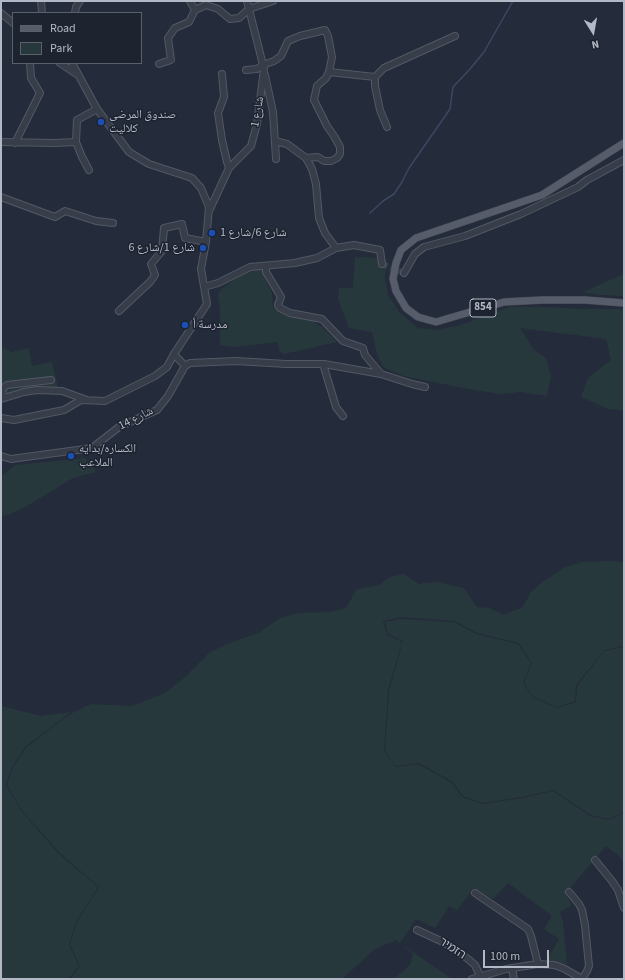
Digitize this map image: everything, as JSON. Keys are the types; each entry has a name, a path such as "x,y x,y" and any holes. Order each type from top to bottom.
{"main road":[{"name":"854","path":"624,143 542,195 416,238 401,250 396,263 393,279 396,292 406,308 418,317 436,322 504,302 585,300 624,303"}],"street":[{"path":"40,1 42,12"},
{"path":"75,12 76,7 80,1"},
{"path":"190,1 195,10"},
{"name":"شارع 1","path":"209,211 229,168 250,146 256,124 263,67 247,1"},
{"path":"159,64 171,60 168,38 176,28 189,22 195,10 206,5 218,9 230,19 239,18 249,9 273,1"},
{"path":"1,13 12,22"},
{"path":"246,70 257,69 274,61 281,56 288,41 300,36 325,30 328,36 332,57 329,72 326,78 317,86 314,100 326,126 340,147 340,154 337,158 331,161 324,161 318,157 306,158"},
{"path":"387,127 380,110 375,86 376,77 384,68 455,36"},
{"path":"15,143 40,93 31,78 30,64"},
{"path":"62,64 78,75"},
{"path":"1,418 14,420 64,410 81,400 105,401 148,380 167,367 207,304 201,269 206,242 209,207 201,188 192,178 149,164 129,152 97,109 72,64"},
{"path":"263,67 273,112 276,159"},
{"path":"329,72 376,77"},
{"path":"222,74 224,97 218,113 222,140 229,168"},
{"path":"89,170 76,142 77,120 97,109"},
{"path":"275,141 287,144 306,158 312,169 316,184 319,218 325,233 336,248"},
{"path":"1,142 76,142"},
{"path":"404,273 416,254 424,247 465,236 521,214 578,187 587,180 624,160"},
{"path":"1,197 54,217 65,211 96,221 113,223"},
{"path":"119,311 150,282 155,275 151,264 162,251 164,228 182,224 185,238 206,242"},
{"path":"204,287 218,283 250,267 295,263 317,258 336,248 354,244 380,250 382,264"},
{"path":"266,266 266,272 281,297 278,306 280,308 290,313 322,319 343,342 363,348 365,355 381,374"},
{"path":"174,354 186,366 190,363 236,361 286,364 323,364 381,374 425,387"},
{"path":"323,364 336,407 343,416"},
{"name":"شارع 14","path":"1,456 11,459 92,448 119,427 157,410 168,396 186,366"},
{"path":"51,380 6,385 2,390 3,398 24,392 62,391 89,400"},
{"path":"595,860 615,885 624,908"},
{"path":"472,979 512,968 538,964 554,965 563,968 582,979 589,966 585,925 579,904 569,892"},
{"path":"475,893 528,929 538,964"},
{"name":"הזמיר","path":"417,930 443,942 468,959 475,965 480,976"},
{"path":"512,968 514,979"}],"green space":[{"path":"355,257 386,258 385,278 388,295 400,313 418,328 437,330 460,325 510,307 624,309 624,410 609,409 581,397 588,378 611,360 606,339 520,328 534,350 546,358 551,376 547,396 521,392 502,394 474,390 403,376 383,367 377,354 372,332 349,328 338,299 339,288 353,288"},
{"path":"262,269 272,293 273,307 280,313 309,319 322,327 337,342 284,354 279,351 278,342 233,347 220,345 220,309 218,296 220,290 245,272"},
{"path":"624,274 624,296 600,295 583,292"},
{"path":"1,347 12,352 29,348 32,366 52,362 58,388 1,400"},
{"path":"85,458 96,472 73,478 27,506 8,515 1,516 1,476 15,465"},
{"path":"583,562 624,562 624,646 604,650 576,685 575,701 558,707 533,697 524,683 532,663 519,643 477,633 455,621 401,617 383,621 387,635 402,642 388,690 384,750 395,767 418,764 452,783 462,797 483,804 522,798 553,791 590,816 609,820 624,813 624,863 619,856 606,846 565,894 572,905 560,912 563,922 567,964 547,960 559,939 544,929 552,916 508,883 493,899 474,888 457,910 449,906 435,928 416,919 400,943 452,979 394,979 410,965 413,954 396,940 375,949 342,979 70,979 80,966 70,945 77,922 99,887 60,853 23,812 7,785 13,767 26,748 55,725 74,712 91,704 132,706 165,693 184,678 209,653 227,644 258,633 280,618 298,613 329,612 346,608 357,589 379,585 390,577 404,574 419,584 437,582 464,588 477,607 489,608 503,615 523,607 531,592 542,582 566,567"},
{"path":"401,619 454,622 476,634 518,644 531,663 523,683 533,698 558,708 576,702 577,686 604,651 624,647 624,812 609,819 591,815 553,790 522,797 483,803 463,796 453,782 419,763 395,766 385,750 389,691 403,641 388,634 385,622"},
{"path":"1,706 41,716 71,712 25,747 12,767 6,785 22,812 59,854 98,887 76,922 69,945 79,966 68,979 1,979"}],"waterway":[{"path":"370,213 383,201 394,194 409,168 450,109 453,87 484,52 513,1"}],"tunnel":[{"path":"382,264 404,273"}],"place":[{"name":"صندوق المرضى كلاليت","path":"101,122"},
{"name":"شارع 6/شارع 1","path":"212,233"},
{"name":"شارع 1/شارع 6","path":"203,248"},
{"name":"مدرسة أ","path":"185,325"},
{"name":"الكساره/بدايه الملاعب","path":"71,456"}]}
